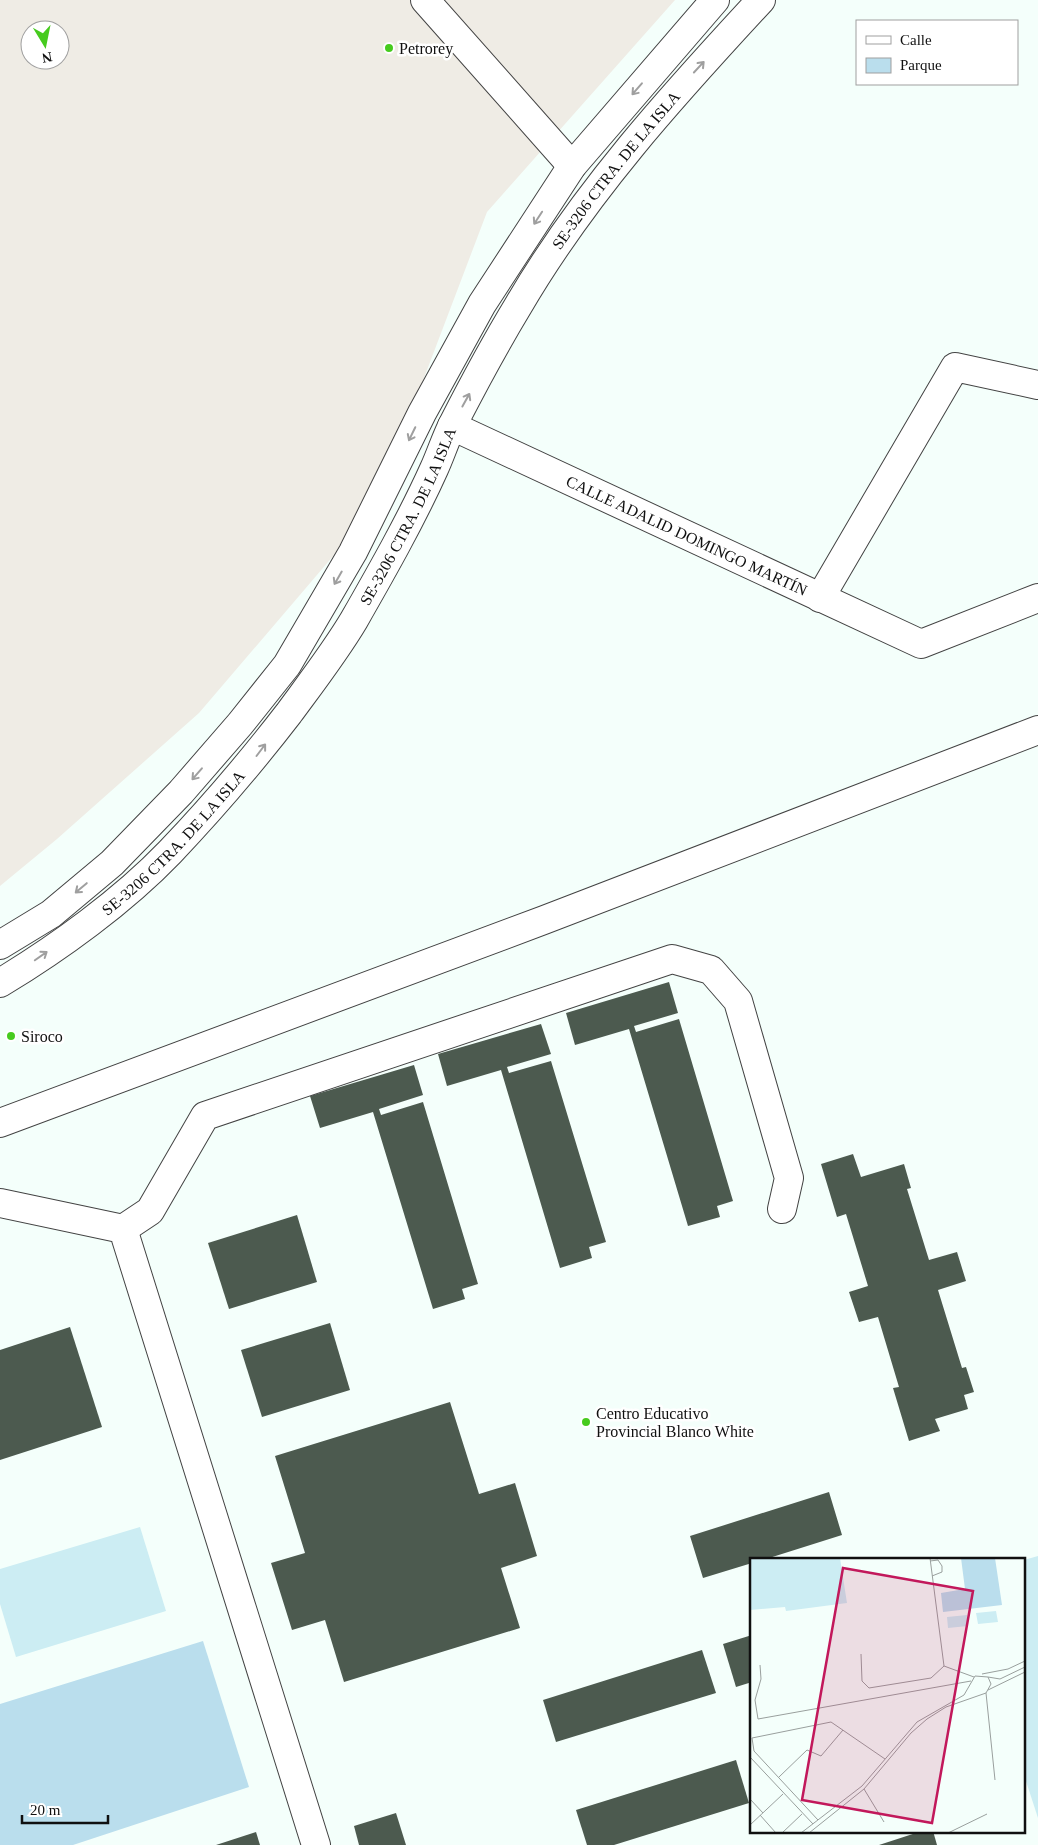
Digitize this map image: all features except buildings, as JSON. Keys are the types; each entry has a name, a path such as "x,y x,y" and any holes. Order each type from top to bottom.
{"street":[{"path":"425,0 572,166"},
{"name":"SE-3206 CTRA. DE LA ISLA","path":"0,945 52,914 112,863 187,785 240,724 287,665 352,552 422,413 482,304 572,166 715,0"},
{"name":"SE-3206 CTRA. DE LA ISLA","path":"0,982 23,969 122,896 168,854 254,759 352,624 389,558 434,470 452,426 518,306 551,254 596,188 676,93 761,0"},
{"path":"820,598 955,367 1038,385"},
{"name":"CALLE ADALID DOMINGO MARTÍN","path":"452,426 920,644 1038,598"},
{"path":"0,1123 554,917 1038,730"},
{"path":"0,1203 123,1229 150,1211 205,1116 672,959 711,970 738,1001 789,1178 782,1209"},
{"path":"123,1229 316,1845"}],"shaded area":[{"path":"0,0 675,0 487,212 375,507 199,713 57,839 0,886"},
{"path":"140,1527 166,1611 16,1657 0,1604 0,1569"},
{"path":"1038,1556 1038,1818 1026,1781 1026,1559"}],"green space":[{"path":"203,1641 249,1787 73,1845 0,1845 0,1704"}],"place":[{"name":"Petrorey","path":"389,48"},
{"name":"Siroco","path":"11,1036"},
{"name":"Centro Educativo Provincial Blanco White","path":"586,1422"}]}
